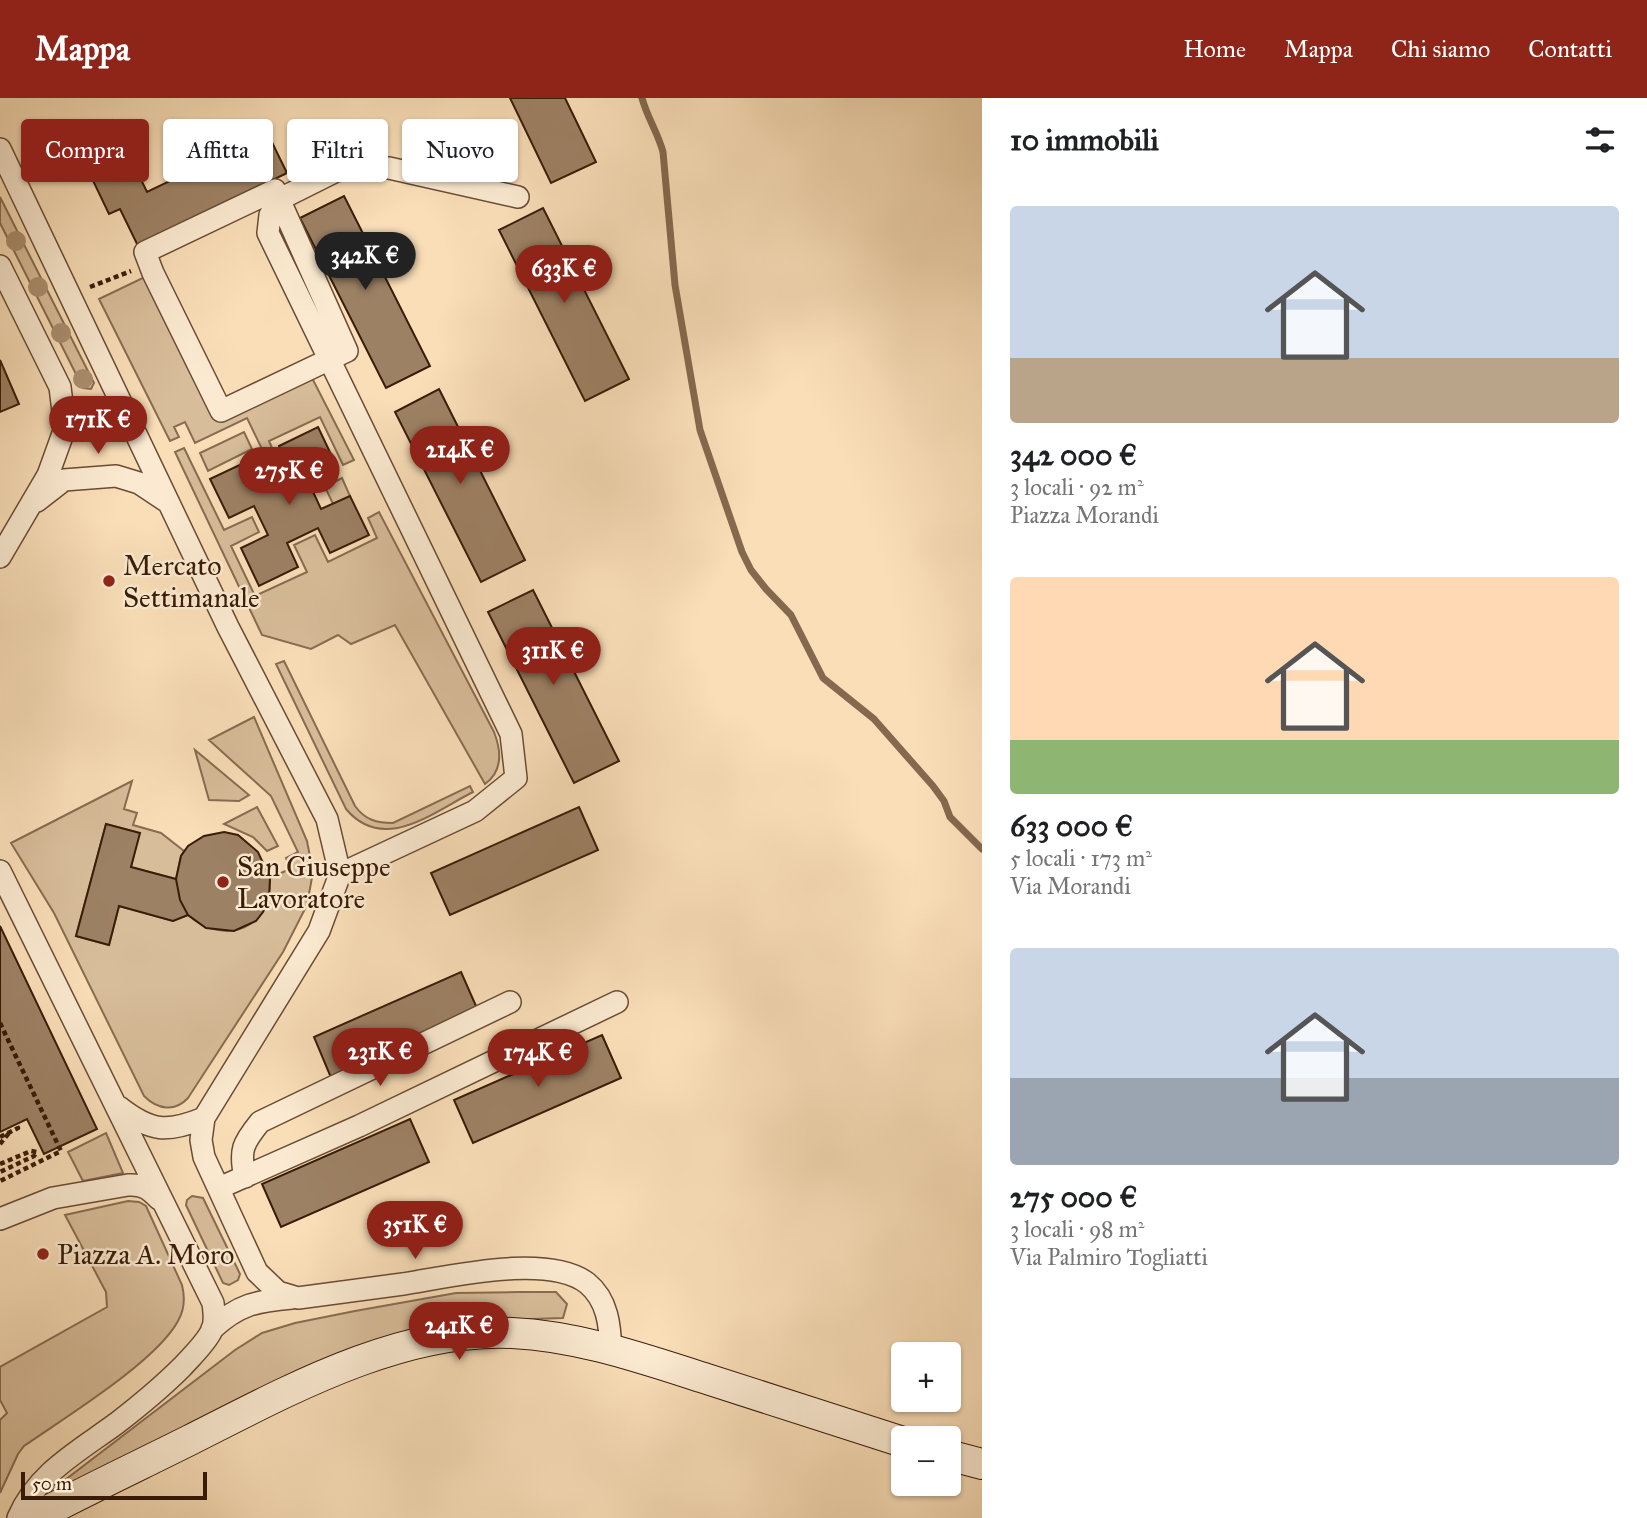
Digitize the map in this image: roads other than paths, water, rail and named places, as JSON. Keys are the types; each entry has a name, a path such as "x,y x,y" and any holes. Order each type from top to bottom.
{"street":[{"path":"0,149 228,627 327,819 340,873 319,931 204,1118 201,1140 204,1157 257,1272 278,1292 298,1298"},
{"path":"280,199 335,170 362,166 389,168 518,197"},
{"path":"275,190 280,199 347,351 220,411 145,252 275,190"},
{"path":"0,266 60,387 65,428 48,475 0,557"},
{"path":"328,360 511,734 516,778 475,811 340,873"},
{"path":"28,508 64,480 116,476 139,483 171,504"},
{"path":"0,871 213,1303 215,1317 212,1329"},
{"path":"245,1177 240,1156 247,1138 260,1122 510,1002"},
{"path":"219,1188 359,1126 617,1002"},
{"path":"115,1104 140,1123 167,1129 204,1118"},
{"path":"0,1219 53,1198 128,1185 150,1189 162,1202"},
{"path":"18,1518 24,1503 55,1468 170,1380 226,1316 259,1301 504,1269 561,1273 583,1281 597,1294 608,1319 611,1351"},
{"path":"34,1518 263,1403 389,1351 437,1340 489,1333 556,1338 611,1351 891,1438"},
{"path":"961,1458 982,1464"}],"waterway":[{"path":"642,98 663,152 675,285 700,430 742,552 751,570 791,615 823,678 874,719 933,786 944,801 950,817 982,849"}],"place":[{"name":"Mercato Settimanale","path":"109,581"},
{"name":"San Giuseppe Lavoratore","path":"223,882"},
{"name":"Piazza A. Moro","path":"43,1254"}]}
